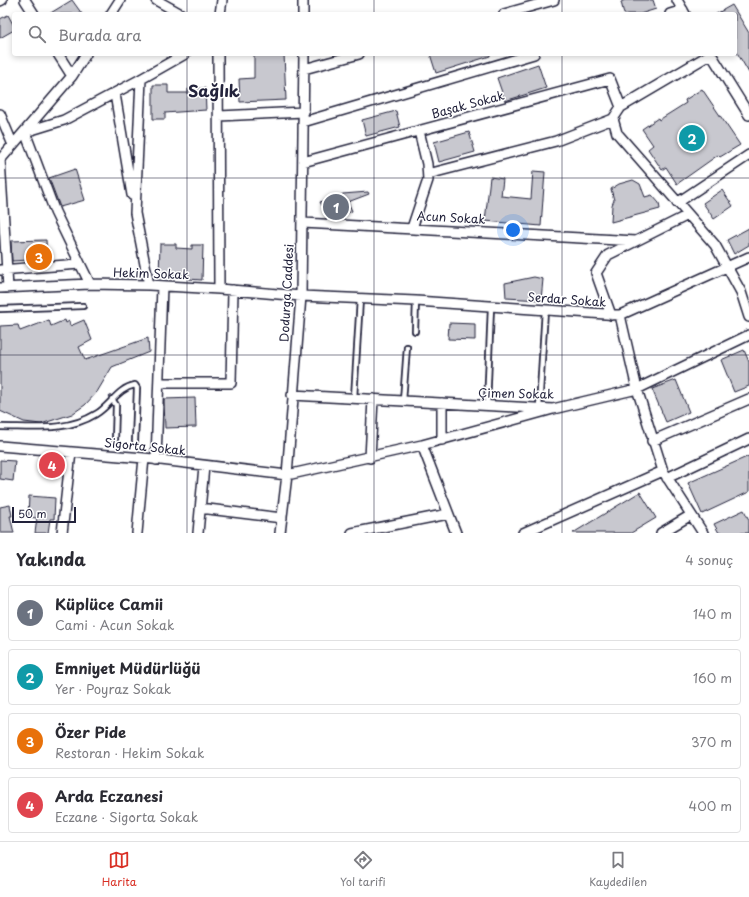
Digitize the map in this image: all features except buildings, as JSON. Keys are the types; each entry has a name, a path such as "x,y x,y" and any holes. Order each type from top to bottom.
{"street":[{"path":"25,0 33,12"},
{"path":"112,12 120,0"},
{"path":"156,0 177,12"},
{"path":"220,12 222,0"},
{"path":"303,0 303,12"},
{"path":"511,12 554,0"},
{"path":"677,0 684,12"},
{"path":"59,56 72,76"},
{"path":"4,288 0,160 72,76 85,56"},
{"path":"25,132 64,120 115,94 181,56"},
{"path":"218,56 219,289"},
{"name":"Dodurga Caddesi","path":"280,533 287,475 292,395 301,296 304,56"},
{"path":"304,69 353,56"},
{"path":"303,122 527,56"},
{"path":"428,174 556,141 613,119 621,107 708,56"},
{"path":"712,56 749,115"},
{"path":"135,213 141,79"},
{"name":"Başak Sokak","path":"303,162 610,79 621,107"},
{"path":"115,94 149,285"},
{"path":"219,116 304,112"},
{"path":"0,114 14,145"},
{"path":"613,119 617,133 715,245 740,292 749,317"},
{"path":"412,228 428,180 427,164 419,131"},
{"path":"25,132 55,212 90,284"},
{"path":"678,203 749,155"},
{"path":"688,215 608,255 596,273 615,315 727,268 749,257"},
{"name":"Acun Sokak","path":"303,223 622,239 636,241"},
{"path":"3,269 80,264"},
{"name":"Hekim Sokak","path":"4,288 90,284 149,285 301,296"},
{"path":"156,460 160,383 162,286"},
{"path":"160,383 231,383 233,290"},
{"name":"Serdar Sokak","path":"301,296 416,301 615,315 652,441 665,474 703,533"},
{"name":"Çimen Sokak","path":"292,395 553,409 637,389 749,335"},
{"path":"370,458 373,399"},
{"path":"652,441 749,399"},
{"path":"442,403 442,440"},
{"name":"Sigorta Sokak","path":"0,446 144,458 287,475 370,458 442,440 553,409"},
{"path":"523,533 749,439"},
{"path":"422,445 456,533"},
{"path":"62,533 71,452"},
{"path":"137,533 144,458"},
{"path":"198,533 204,466"},
{"path":"200,508 282,518"},
{"path":"358,532 448,514"},
{"path":"660,533 691,515"}],"lane":[{"path":"354,398 360,299"},
{"path":"414,331 416,301"},
{"path":"0,309 83,306"},
{"path":"487,406 491,307"},
{"path":"539,408 545,310"},
{"path":"403,401 408,347"},
{"path":"0,427 58,427 75,424 97,414 112,399 129,386 135,385 138,388 135,442"},
{"path":"112,399 116,405 115,440"}],"place":[{"name":"Emniyet Müdürlüğü","path":"692,138"},
{"name":"Küplüce Camii","path":"336,207"},
{"name":"Özer Pide","path":"39,257"},
{"name":"Arda Eczanesi","path":"52,465"}],"district":[{"name":"Sağlık","path":"214,91"}]}
